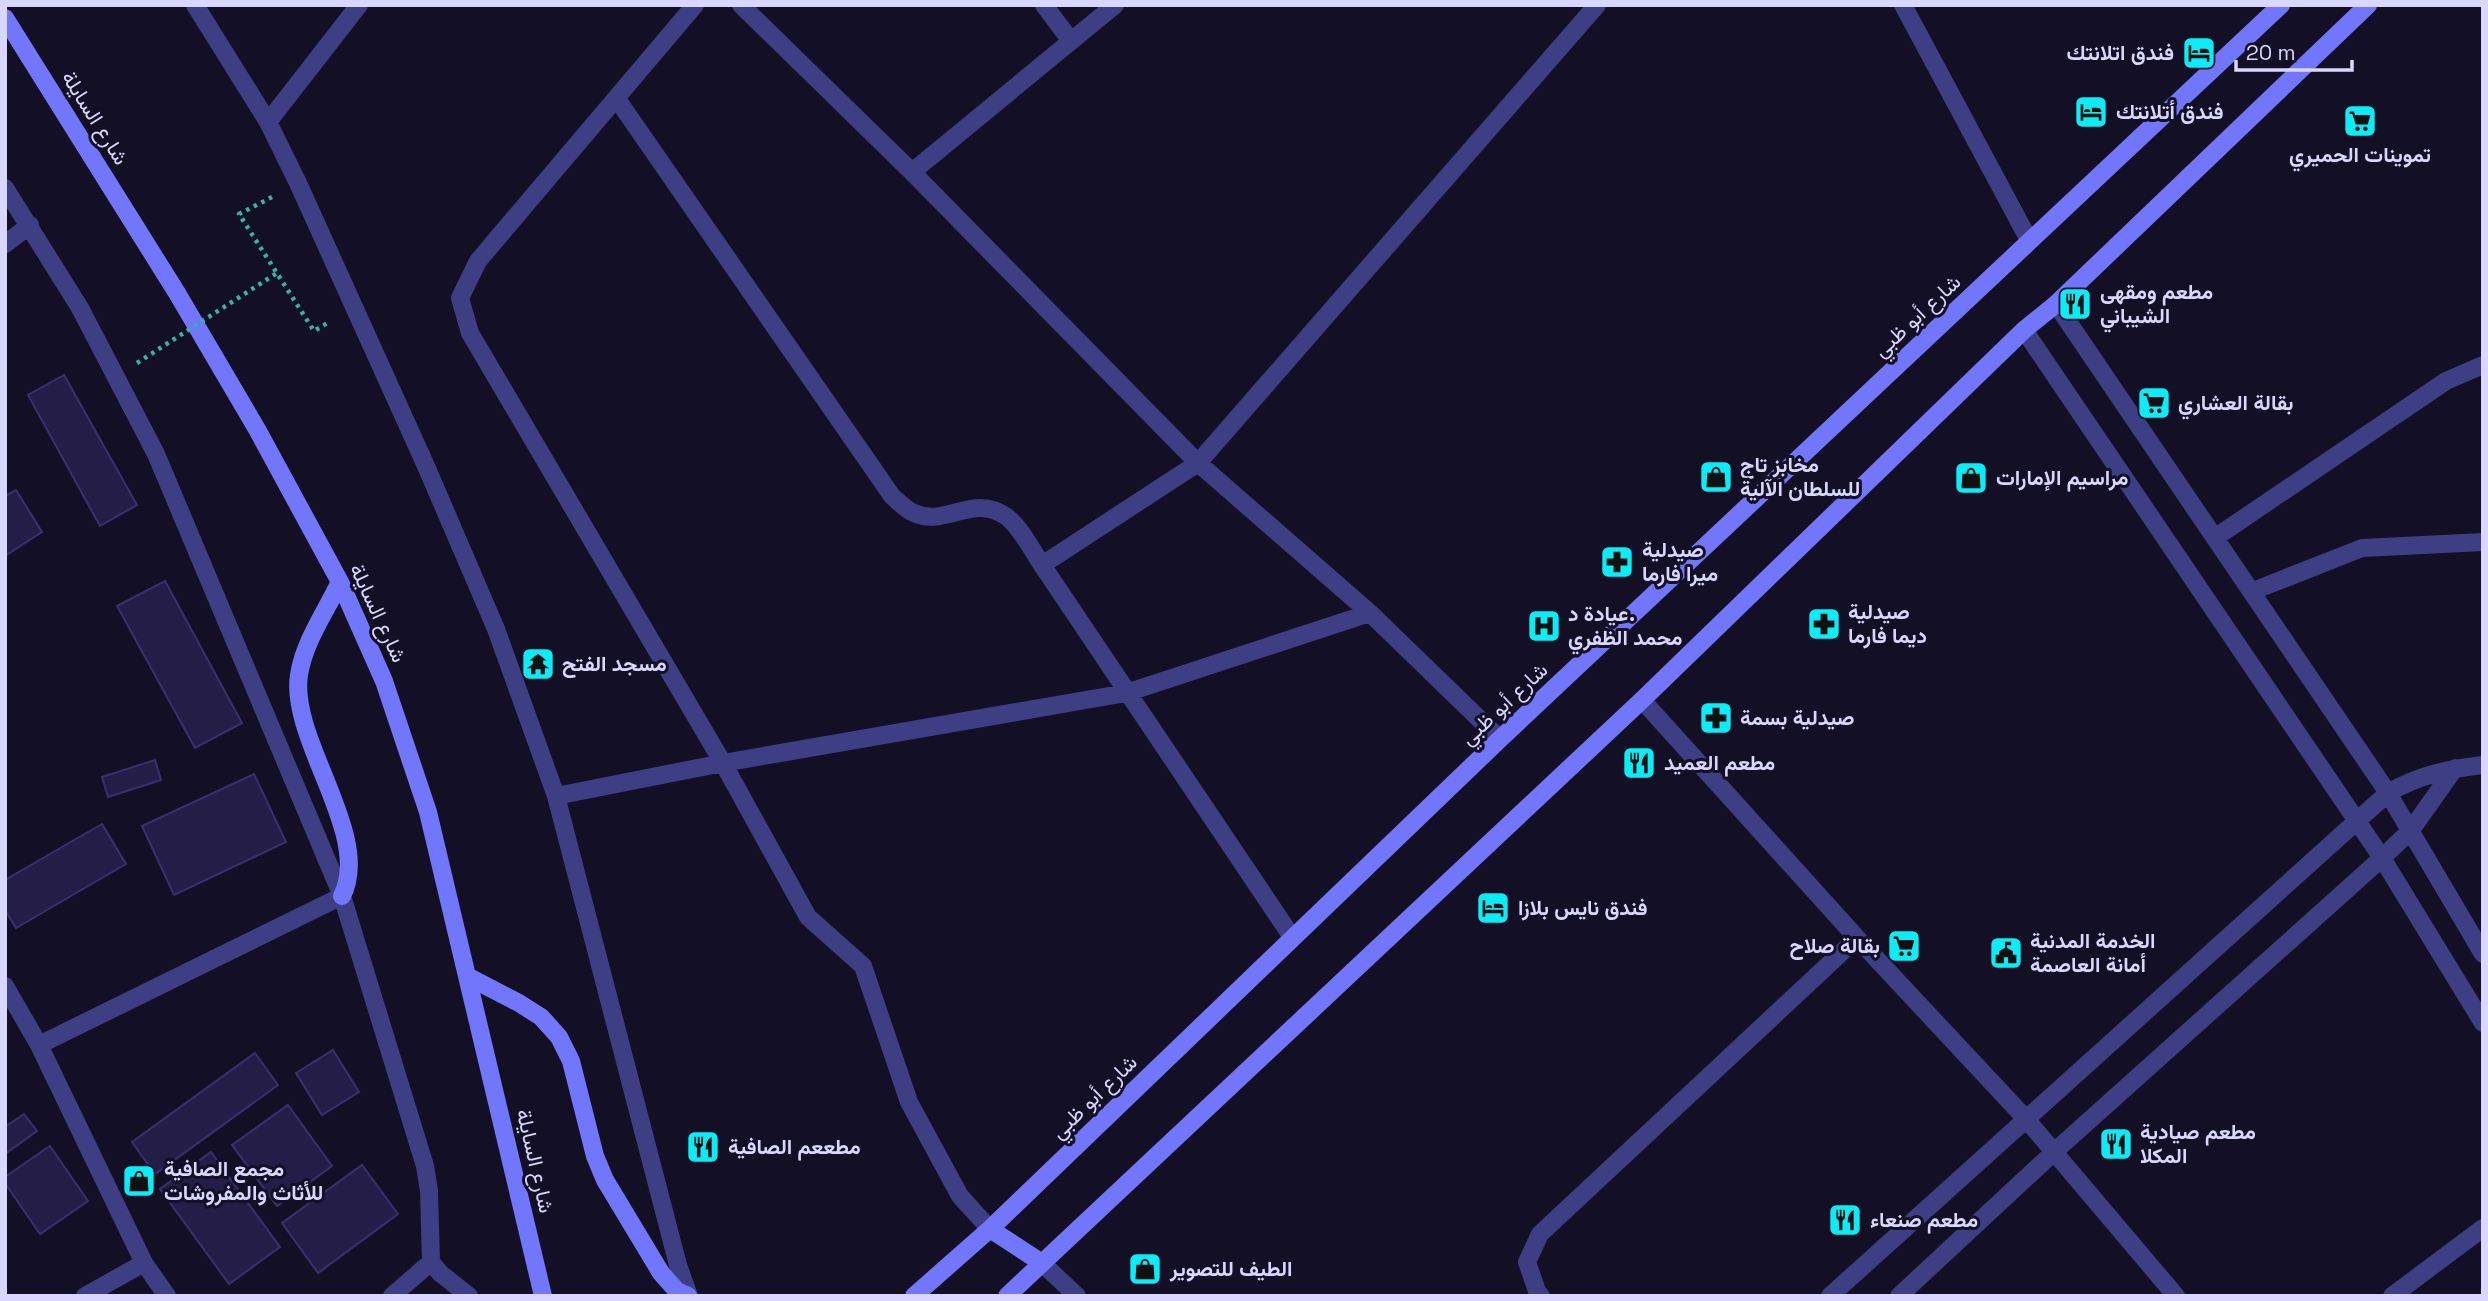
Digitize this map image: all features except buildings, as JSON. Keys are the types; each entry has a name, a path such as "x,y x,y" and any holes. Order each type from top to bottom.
{"main road":[{"name":"شارع أبو ظبي","path":"914,1296 990,1229 1500,739 2281,5"},
{"path":"1006,1296 1642,701 2024,330 2056,304 2368,5"},
{"name":"شارع السايلة","path":"5,18 177,293 258,431 340,582 384,681 428,812 543,1296"},
{"path":"340,582 305,653 299,676 299,699 347,841 351,864 348,885 342,896"},
{"path":"467,976 541,1017 559,1037 571,1061 595,1156 605,1180 661,1273 677,1291 689,1296"},
{"path":"990,1229 1042,1263"}],"street":[{"path":"195,5 268,122 298,183 426,466 496,629 556,796 678,1265 689,1296"},
{"path":"268,122 359,5"},
{"path":"695,5 478,261 460,298 470,333 723,763 808,917 863,966 909,1102 960,1196 990,1229"},
{"path":"741,5 912,172 1198,463 1370,613 1500,739"},
{"path":"1044,5 1071,41"},
{"path":"912,172 1115,5"},
{"path":"1042,565 1198,463 1597,5"},
{"path":"1903,5 2029,240"},
{"path":"617,99 892,496 913,513 934,518 966,508 990,507 1009,519 1292,937"},
{"path":"5,188 80,308 156,454 342,896 425,1166 429,1191 431,1262 440,1273 469,1296"},
{"path":"5,244 30,225"},
{"path":"2056,304 2388,793 2483,954"},
{"path":"2024,330 2382,858 2483,1023"},
{"path":"2216,537 2446,381 2483,365"},
{"path":"2253,591 2362,548 2483,542"},
{"path":"556,796 723,763 1126,693 1370,613"},
{"path":"1642,701 1857,938 2028,1120 2176,1296"},
{"path":"1830,1296 2388,793 2426,775 2483,765"},
{"path":"1899,1296 2054,1152 2382,858 2410,830 2455,768"},
{"path":"39,1045 342,896"},
{"path":"1541,1296 1527,1262 1540,1234 1857,938"},
{"path":"5,986 39,1045 144,1263 167,1296"},
{"path":"2392,1296 2483,1228"},
{"path":"392,1296 431,1262"},
{"path":"85,1296 144,1263"},
{"path":"1042,1263 1077,1296"}],"path":[{"path":"298,183 239,214 314,331"},
{"path":"137,363 277,273"}],"place":[{"name":"فندق اتلانتك","path":"2199,53"},
{"name":"فندق أتلانتك","path":"2091,112"},
{"name":"تموينات الحميري","path":"2360,121"},
{"name":"مطعم ومقهى الشيباني","path":"2075,304"},
{"name":"بقالة العشاري","path":"2154,403"},
{"name":"مخابز تاج للسلطان الآلية","path":"1716,477"},
{"name":"مراسيم الإمارات","path":"1971,478"},
{"name":"صيدلية ميرا فارما","path":"1617,562"},
{"name":"صيدلية ديما فارما","path":"1824,624"},
{"name":"عيادة د. محمد الظفري","path":"1544,626"},
{"name":"مسجد الفتح","path":"538,664"},
{"name":"صيدلية بسمة","path":"1716,718"},
{"name":"مطعم العميد","path":"1639,763"},
{"name":"فندق نايس بلازا","path":"1493,908"},
{"name":"بقالة صلاح","path":"1904,946"},
{"name":"الخدمة المدنية أمانة العاصمة","path":"2006,953"},
{"name":"مطعم صيادية المكلا","path":"2116,1144"},
{"name":"مطععم الصافية","path":"703,1147"},
{"name":"مجمع الصافية للأثاث والمفروشات","path":"139,1181"},
{"name":"مطعم صنعاء","path":"1845,1220"},
{"name":"الطيف للتصوير","path":"1145,1269"}]}
